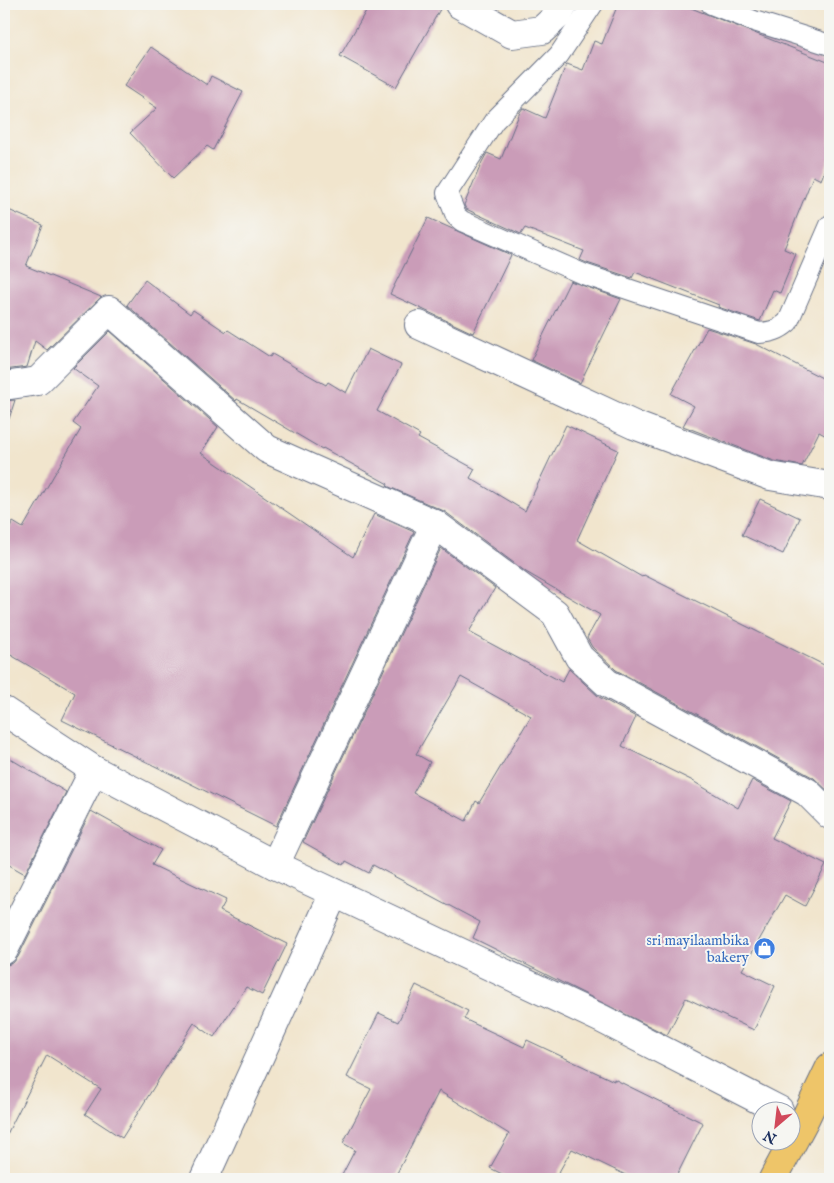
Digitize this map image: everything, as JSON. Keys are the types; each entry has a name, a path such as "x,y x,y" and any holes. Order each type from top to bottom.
{"highway":[{"path":"802,1112 830,1067"},
{"path":"773,1179 785,1150"}],"street":[{"path":"459,4 512,34 542,30 558,15 564,4"},
{"path":"4,386 38,381 110,310 267,449 435,524 555,614 580,657 607,683 807,792 830,815"},
{"path":"419,325 634,425 770,476 830,486"},
{"path":"275,865 435,524"},
{"path":"4,711 94,770 275,865 602,1019 760,1100"},
{"path":"4,950 94,770"},
{"path":"204,1179 334,893"}],"lane":[{"path":"593,4 559,54 494,121 447,193 456,216 462,221 583,274 760,333 780,329 788,322 830,225"},
{"path":"711,4 754,21 830,45"}],"building":[{"path":"370,4 443,4 396,87 340,56"},
{"path":"618,4 681,4 830,63 830,157 821,180 813,176 784,249 796,254 780,293 773,290 760,321 718,307 719,305 635,272 632,278 587,263 580,260 584,251 525,228 521,234 466,209 464,205 487,153 501,159 523,108 545,118 566,65 583,70 594,41 602,44"},
{"path":"151,47 207,85 211,76 243,92 213,150 207,146 173,178 130,133 157,108 124,86"},
{"path":"4,208 43,225 26,266 101,297 47,350 35,341 27,367 4,370"},
{"path":"428,218 511,255 473,333 390,294"},
{"path":"145,280 190,314 193,310 226,332 228,330 270,357 272,354 326,385 328,382 346,393 368,349 401,365 377,411 420,435 418,438 475,469 470,478 525,511 566,425 618,450 577,540 642,577 644,575 830,668 830,793 814,778 616,670 592,647 587,638 600,615 526,572 444,511 387,486 388,484 322,449 237,399 236,401 127,305"},
{"path":"570,281 621,299 580,383 531,360"},
{"path":"707,328 756,344 830,382 830,438 819,432 802,466 774,461 683,426 694,406 671,394"},
{"path":"110,331 218,427 201,453 353,557 374,514 414,532 276,826 62,720 75,693 4,651 4,539 13,522 23,528 81,429 73,423 98,386 73,368"},
{"path":"15,400 9,419 4,419 4,401"},
{"path":"760,499 800,518 783,554 742,535"},
{"path":"441,548 495,588 469,632 562,682 569,669 599,697 636,717 622,746 691,780 738,808 752,780 791,801 772,838 826,865 805,906 785,895 742,970 775,986 754,1030 686,998 667,1035 473,938 480,922 373,865 369,873 346,861 344,865 303,842","holes":["461,677 531,716 479,803 476,801 466,821 413,793 430,762 416,754"]},
{"path":"4,755 66,792 25,874 4,862"},
{"path":"91,811 161,850 152,865 226,900 220,911 287,944 262,995 246,987 214,1037 194,1023 122,1138 85,1114 101,1089 47,1055 4,1140 4,972 7,965 13,963 18,957"},
{"path":"416,985 468,1011 464,1019 524,1047 527,1040 614,1081 614,1079 703,1123 675,1179 634,1179 572,1149 555,1179 512,1179 490,1168 509,1134 439,1091 394,1179 340,1179 355,1150 343,1143 371,1089 347,1077 379,1013 398,1022"}],"place":[{"name":"sri mayilaambika bakery","path":"765,949"}]}
